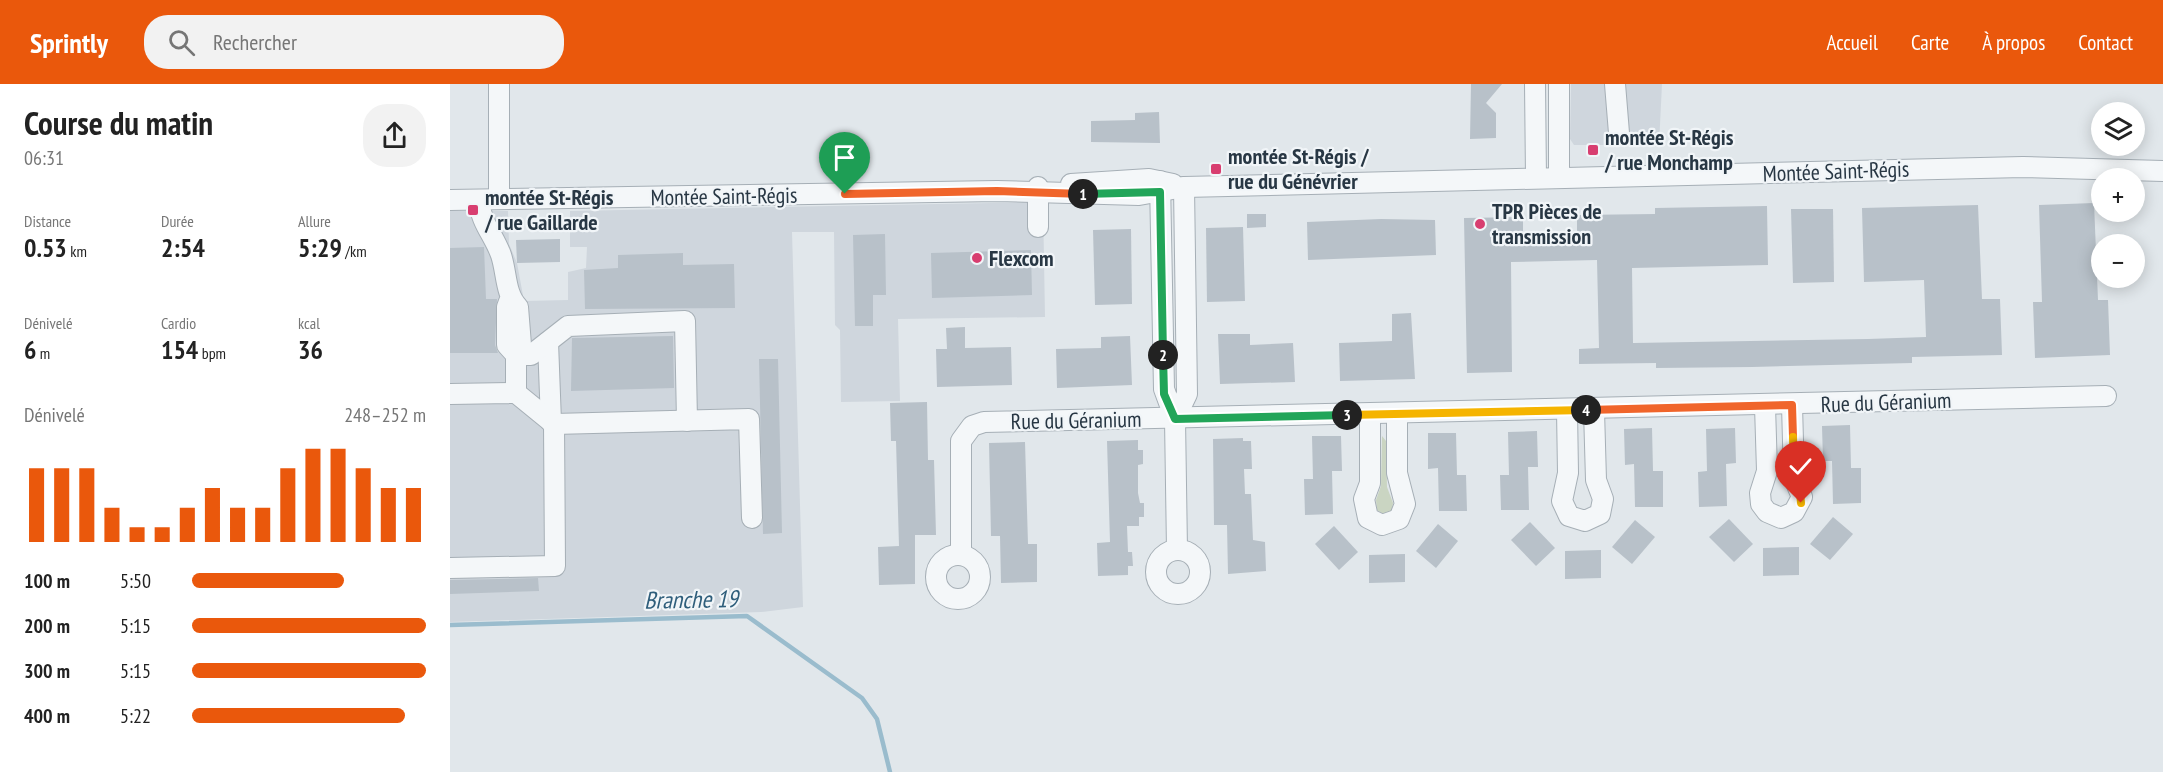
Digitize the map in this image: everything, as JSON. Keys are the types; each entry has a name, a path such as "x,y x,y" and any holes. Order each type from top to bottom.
{"street":[{"path":"499,84 499,199"},
{"path":"1535,84 1536,178"},
{"path":"1559,84 1559,178"},
{"path":"1615,84 1619,134"},
{"name":"Montée Saint-Régis","path":"450,200 1038,190 1113,179 1149,178 1160,187 1184,187 2023,166 2163,171"},
{"path":"1160,187 1164,388 1175,419 1177,550"},
{"path":"1175,419 1187,394 1184,187"},
{"path":"1038,190 1038,227"},
{"path":"479,200 480,217 501,257 510,299 507,307 507,345 516,355 516,393"},
{"path":"516,355 531,355 568,326 671,315 685,321 687,421"},
{"path":"450,568 555,566 548,342"},
{"path":"450,394 516,393 552,423 748,419 752,518"},
{"name":"Rue du Géranium","path":"961,555 961,445 963,436 972,426 984,422 1594,410 2106,396"},
{"path":"1765,406 1767,471 1760,499 1767,512 1781,518 1794,512 1802,497 1794,478 1792,405"},
{"path":"1568,410 1569,473 1562,501 1569,516 1585,521 1600,514 1604,504 1595,472 1594,410"},
{"path":"1370,415 1370,483 1364,505 1368,518 1383,525 1399,519 1405,509 1397,473 1397,414"}],"shaded area":[{"path":"1571,84 1662,84 1659,145 1574,145 1570,139"},
{"path":"1043,202 1045,317 898,319 900,401 841,402 840,330 835,325 834,232 792,232 803,607 761,612 450,622 450,211 508,211 509,244 517,263 524,301 568,300 568,272 586,268 587,247 570,247 570,211"}],"green space":[{"path":"1382,436 1386,441 1387,487 1393,503 1392,511 1383,514 1377,510 1376,500 1381,486"}],"building":[{"path":"1471,84 1502,84 1486,103 1496,113 1496,138 1470,139"},
{"path":"1159,112 1160,143 1091,142 1091,121 1135,120 1135,113"},
{"path":"2091,203 2091,222 2095,222 2095,234 2091,234 2091,288 2098,288 2098,300 2108,300 2110,355 2035,358 2033,302 2042,302 2039,205"},
{"path":"1978,205 1982,299 2000,299 2002,355 1912,357 1912,363 1752,367 1656,368 1656,363 1579,364 1579,349 1599,348 1597,260 1511,262 1512,372 1467,373 1464,218 1523,217 1523,234 1577,233 1577,215 1655,214 1655,208 1767,206 1768,265 1632,268 1633,343 1868,339 1926,337 1924,280 1864,282 1862,208"},
{"path":"1791,209 1833,209 1834,282 1793,283"},
{"path":"1247,214 1266,214 1266,227 1247,228"},
{"path":"1381,219 1435,220 1436,255 1308,260 1307,222"},
{"path":"1243,227 1245,301 1207,302 1206,228"},
{"path":"1131,229 1132,304 1095,305 1093,230"},
{"path":"885,234 886,295 873,295 873,326 855,326 853,235"},
{"path":"560,239 560,262 517,263 516,240"},
{"path":"484,247 486,299 497,299 495,345 498,353 450,353 450,248"},
{"path":"1031,250 1032,295 932,298 931,253"},
{"path":"683,253 683,265 734,264 735,308 585,309 584,270 618,268 618,255"},
{"path":"1411,313 1415,379 1340,381 1339,343 1392,341 1392,314"},
{"path":"965,327 965,348 1011,347 1012,385 937,387 936,349 947,349 946,328"},
{"path":"1218,334 1250,334 1250,345 1293,343 1295,382 1220,384"},
{"path":"673,336 674,388 571,391 572,338"},
{"path":"1130,336 1132,385 1057,388 1056,349 1101,348 1101,337"},
{"path":"759,359 778,359 782,533 763,534"},
{"path":"927,402 928,460 934,460 936,535 915,535 915,584 879,585 878,547 899,546 896,441 891,441 890,403"},
{"path":"1850,425 1851,468 1861,468 1861,503 1833,504 1832,461 1823,461 1822,426"},
{"path":"1652,428 1653,471 1663,471 1663,507 1635,507 1634,464 1625,465 1624,429"},
{"path":"1735,428 1736,463 1726,464 1727,506 1699,507 1698,472 1707,471 1706,429"},
{"path":"1537,431 1538,467 1528,467 1529,510 1501,510 1500,475 1509,475 1508,432"},
{"path":"1428,433 1456,433 1457,475 1466,475 1467,511 1439,511 1438,468 1428,469"},
{"path":"1312,436 1341,436 1342,471 1332,471 1333,514 1305,515 1304,479 1313,479"},
{"path":"1243,438 1243,441 1251,441 1252,469 1244,469 1245,494 1251,494 1253,540 1265,542 1266,571 1228,574 1227,525 1214,525 1213,439"},
{"path":"1138,440 1138,450 1143,450 1143,464 1138,465 1138,493 1140,503 1144,503 1144,517 1139,517 1139,526 1127,526 1128,552 1132,552 1133,566 1128,566 1128,575 1098,576 1097,543 1110,542 1107,441"},
{"path":"1025,442 1028,544 1037,544 1037,582 1001,583 1000,536 991,536 989,443"},
{"path":"1833,517 1853,534 1830,560 1810,544"},
{"path":"1729,519 1753,544 1734,562 1709,537"},
{"path":"1635,520 1655,537 1632,564 1612,547"},
{"path":"1530,522 1555,548 1536,566 1511,540"},
{"path":"1438,524 1458,541 1436,568 1416,551"},
{"path":"1334,526 1358,552 1339,570 1315,544"},
{"path":"1799,547 1799,575 1763,576 1763,548"},
{"path":"1601,550 1601,578 1565,579 1565,551"},
{"path":"1405,554 1405,582 1369,583 1369,555"},
{"path":"538,578 539,591 450,594 450,580"}],"waterway":[{"name":"Branche 19","path":"450,625 747,616 862,698 877,719 890,772"}],"place":[{"name":"montée St-Régis / rue Monchamp","path":"1593,150"},
{"name":"montée St-Régis / rue du Génévrier","path":"1216,169"},
{"name":"montée St-Régis / rue Gaillarde","path":"473,210"},
{"name":"TPR Pièces de transmission","path":"1480,224"},
{"name":"Flexcom","path":"977,258"}],"route":[{"path":"845,194 997,191 1139,195 1160,192 1164,394 1175,419 1792,405 1794,478 1802,497 1801,503"}]}
